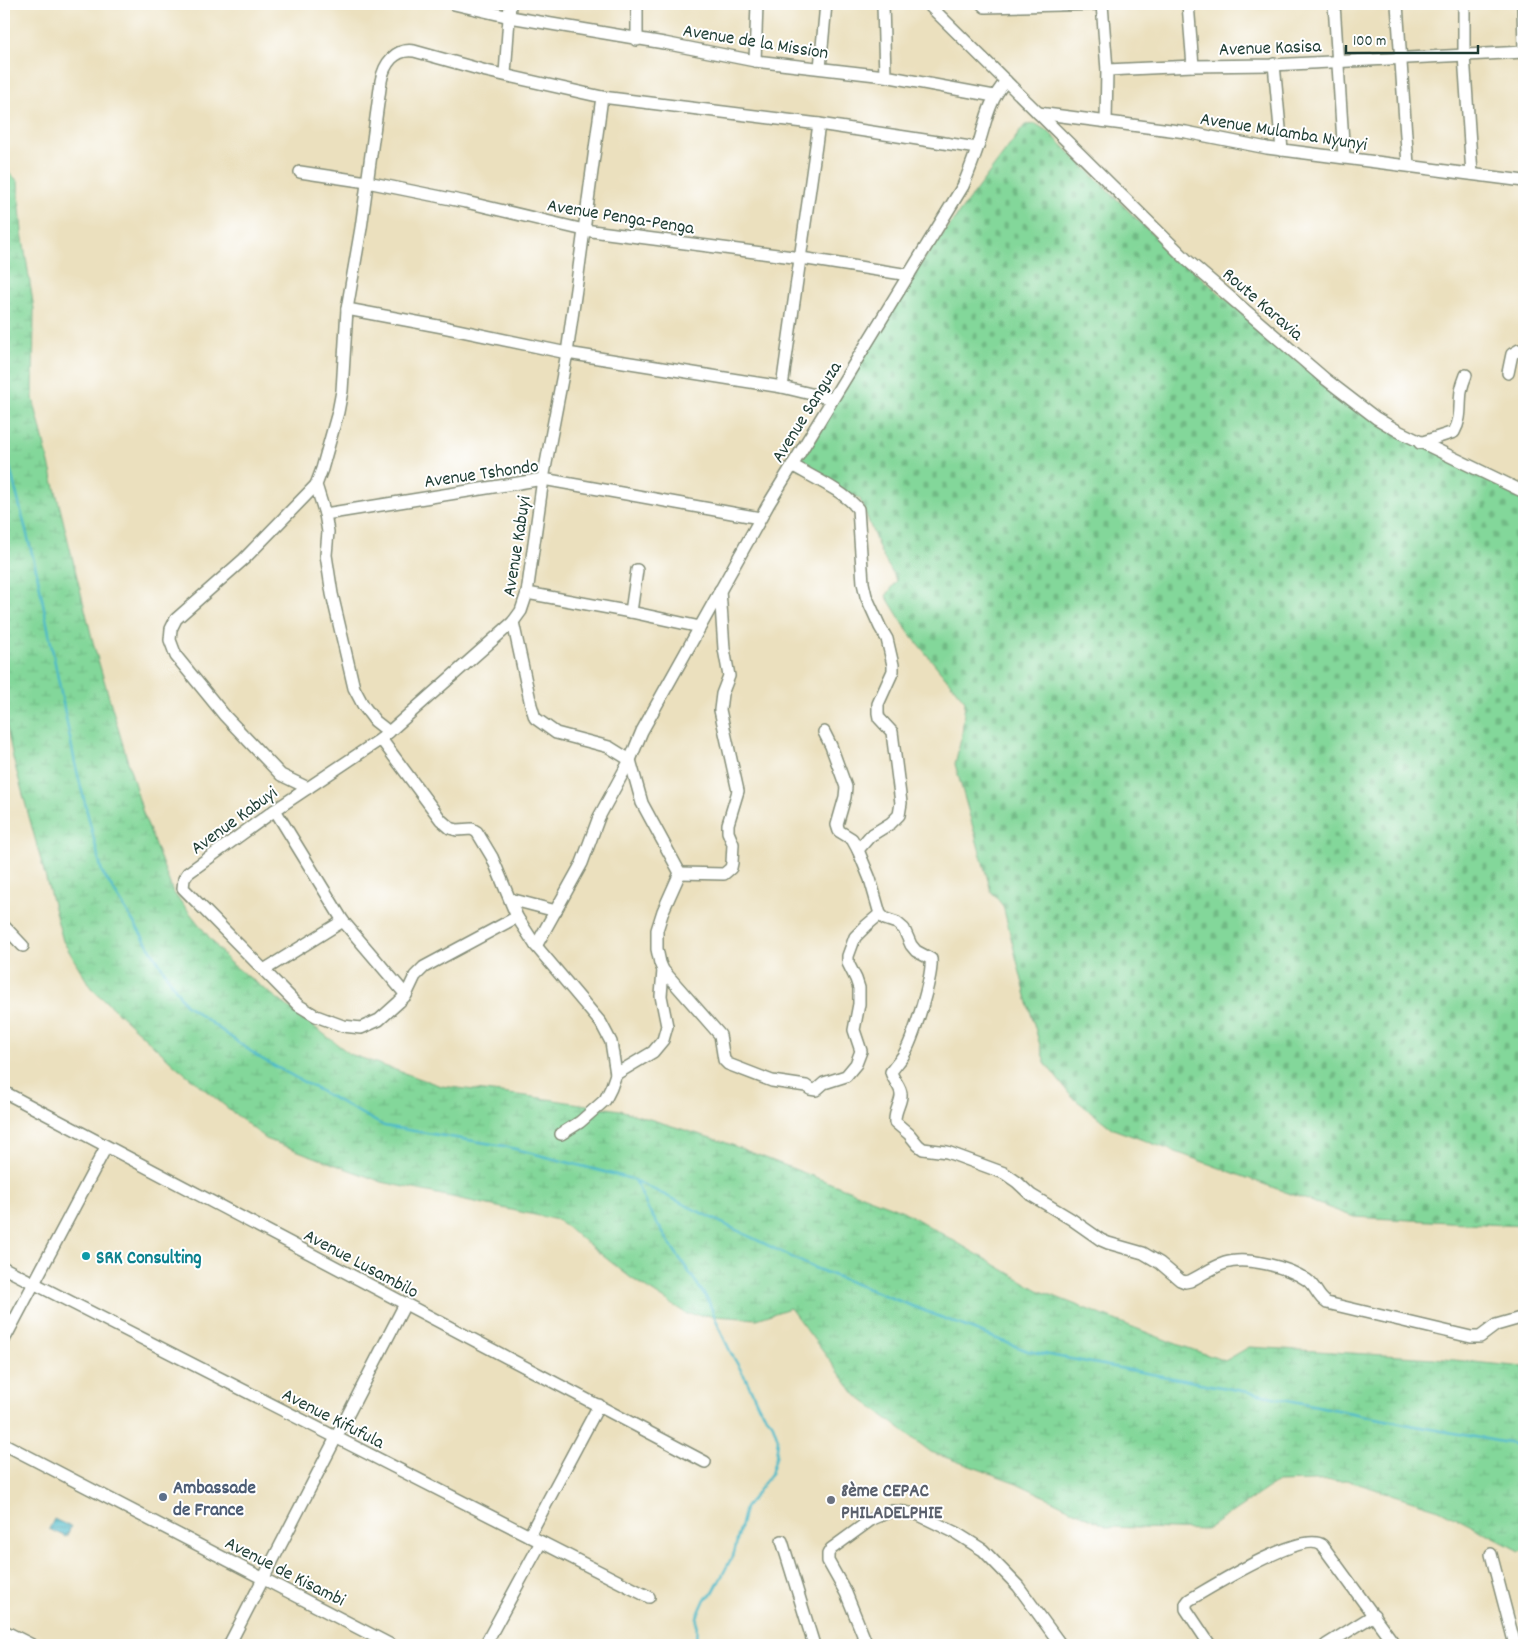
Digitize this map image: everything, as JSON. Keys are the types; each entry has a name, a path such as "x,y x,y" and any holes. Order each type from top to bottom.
{"street":[{"name":"Avenue de la Mission","path":"454,4 510,17 755,61 885,76 994,96"},
{"path":"505,74 510,4"},
{"path":"637,4 637,40"},
{"path":"755,61 757,4"},
{"path":"820,68 826,4"},
{"path":"883,4 885,76"},
{"path":"928,4 1006,81"},
{"path":"982,4 985,7 1102,4 1106,70 1106,121"},
{"path":"1188,4 1193,66"},
{"path":"1334,4 1344,157"},
{"path":"1397,4 1408,165"},
{"path":"1464,4 1464,56 1472,174"},
{"path":"1523,4 1524,51"},
{"path":"308,788 281,775 225,716 176,656 170,640 171,629 176,619 244,559 316,485 338,412 344,363 347,309 382,73 386,64 394,56 408,50 467,66 602,97 819,124 977,148"},
{"name":"Avenue Kasisa","path":"1106,70 1400,59 1524,51"},
{"path":"1274,64 1282,150"},
{"name":"Route Karavia","path":"1006,81 1188,261 1324,378 1376,418 1420,443 1524,492"},
{"name":"Avenue Sanguza","path":"536,946 582,862 599,818 630,760 642,732 760,518 963,186 994,96 1006,81"},
{"name":"Avenue Kabuyi","path":"264,970 183,888 184,879 188,873 274,810 385,736 513,622 521,612 527,593 543,478 567,353 602,97"},
{"name":"Avenue Mulamba Nyunyi","path":"1038,114 1186,132 1282,150 1524,181"},
{"path":"782,387 819,124"},
{"name":"Avenue Penga-Penga","path":"300,172 367,182 466,202 584,230 801,258 909,275"},
{"path":"347,309 567,353 782,387 832,400"},
{"path":"1508,373 1512,354 1519,350 1524,351"},
{"path":"1420,443 1454,432 1461,412 1461,391 1466,375"},
{"path":"792,465 833,489 854,504 858,510 863,583 866,596 887,639 892,656 893,672 877,709 879,718 892,732 901,797 901,811 895,819 870,836 858,850"},
{"name":"Avenue Tshondo","path":"325,514 543,478 760,518"},
{"path":"316,485 325,514 328,532 326,555 332,594 352,680 363,706 446,824 450,828 457,830 472,829 477,832 492,857 517,917 536,946 601,1023 611,1042 616,1074 611,1088 604,1100 580,1122 561,1134"},
{"path":"630,612 637,570"},
{"path":"680,873 724,874 731,868 732,863 733,844 728,832 728,824 738,791 720,710 722,694 729,676 724,649 720,590"},
{"path":"527,593 700,627"},
{"path":"513,622 535,718 556,733 609,747 630,760 642,803 680,873"},
{"path":"824,732 832,746 846,788 837,828 852,839 858,850 870,879 880,914 885,919 897,923 904,929 916,951 931,960 932,966 920,1013 902,1056 892,1072 902,1096 896,1109 895,1122 918,1145 923,1149 947,1152 1004,1173 1031,1195 1071,1219 1100,1240 1143,1253 1185,1282 1225,1263 1244,1260 1278,1268 1307,1280 1312,1284 1318,1296 1327,1303 1471,1337 1480,1337 1496,1325 1524,1317"},
{"path":"274,810 343,921 406,995"},
{"path":"680,873 663,911 657,930 656,949 663,970 720,1035 724,1060 728,1064 772,1081 806,1086 810,1089 816,1090 824,1082 846,1076 856,1064 861,1051 854,1030 859,1004 859,988 848,963 848,956 855,937 880,914"},
{"path":"510,899 556,911"},
{"path":"343,921 264,970 298,1005 316,1016 343,1026 361,1028 379,1020 406,995 415,976 424,966 517,917"},
{"path":"4,926 24,946"},
{"path":"616,1074 653,1052 663,1040 667,1026 661,996 663,970"},
{"name":"Avenue Lusambilo","path":"4,1092 705,1462"},
{"path":"4,1340 106,1147"},
{"name":"Avenue Kifufula","path":"4,1268 649,1597"},
{"path":"229,1645 405,1304"},
{"path":"529,1536 598,1406"},
{"name":"Avenue de Kisambi","path":"4,1444 391,1645"},
{"path":"867,1645 846,1593 828,1562 828,1554 831,1549 872,1519 891,1511 919,1516 956,1533 983,1550 1018,1586 1061,1645"},
{"path":"782,1541 814,1645"},
{"path":"485,1645 542,1542"},
{"path":"1210,1645 1186,1609 1188,1600 1269,1555 1289,1547 1319,1543 1395,1645"},
{"path":"1491,1554 1515,1645"},
{"path":"1326,1645 1374,1615"},
{"path":"4,1631 32,1645"}],"green space":[{"path":"1036,124 1049,132 1143,225 1272,340 1336,393 1524,495 1524,1226 1354,1217 1113,1129 1071,1096 1045,1063 1003,906 991,891 955,764 962,735 965,701 909,633 886,596 897,581 881,553 860,499 792,465 895,298 1025,125"},
{"path":"4,168 18,181 22,232 34,309 33,398 94,646 143,813 173,892 229,962 350,1054 441,1086 620,1110 724,1142 903,1211 1038,1290 1225,1361 1249,1347 1434,1358 1524,1367 1524,1550 1519,1551 1439,1509 1346,1480 1277,1482 1206,1530 1108,1527 1017,1483 931,1452 856,1395 790,1308 757,1319 687,1314 631,1278 558,1220 382,1182 266,1139 177,1067 91,988 63,941 13,758 4,713"}],"water":[{"path":"54,1519 71,1527 66,1537 49,1529"}],"waterway":[{"path":"4,445 37,573 75,763 102,872 185,1004 260,1058 384,1126 504,1146 632,1179 812,1267 1028,1351 1524,1446"},
{"path":"636,1182 648,1209 708,1300 731,1353 759,1407 772,1422 778,1439 776,1457 771,1474 745,1508 734,1553 713,1593 705,1599 697,1617 696,1645"}],"place":[{"name":"SRK Consulting","path":"86,1256"},
{"name":"Ambassade de France","path":"163,1497"},
{"name":"8ème CEPAC PHILADELPHIE","path":"831,1500"}]}
